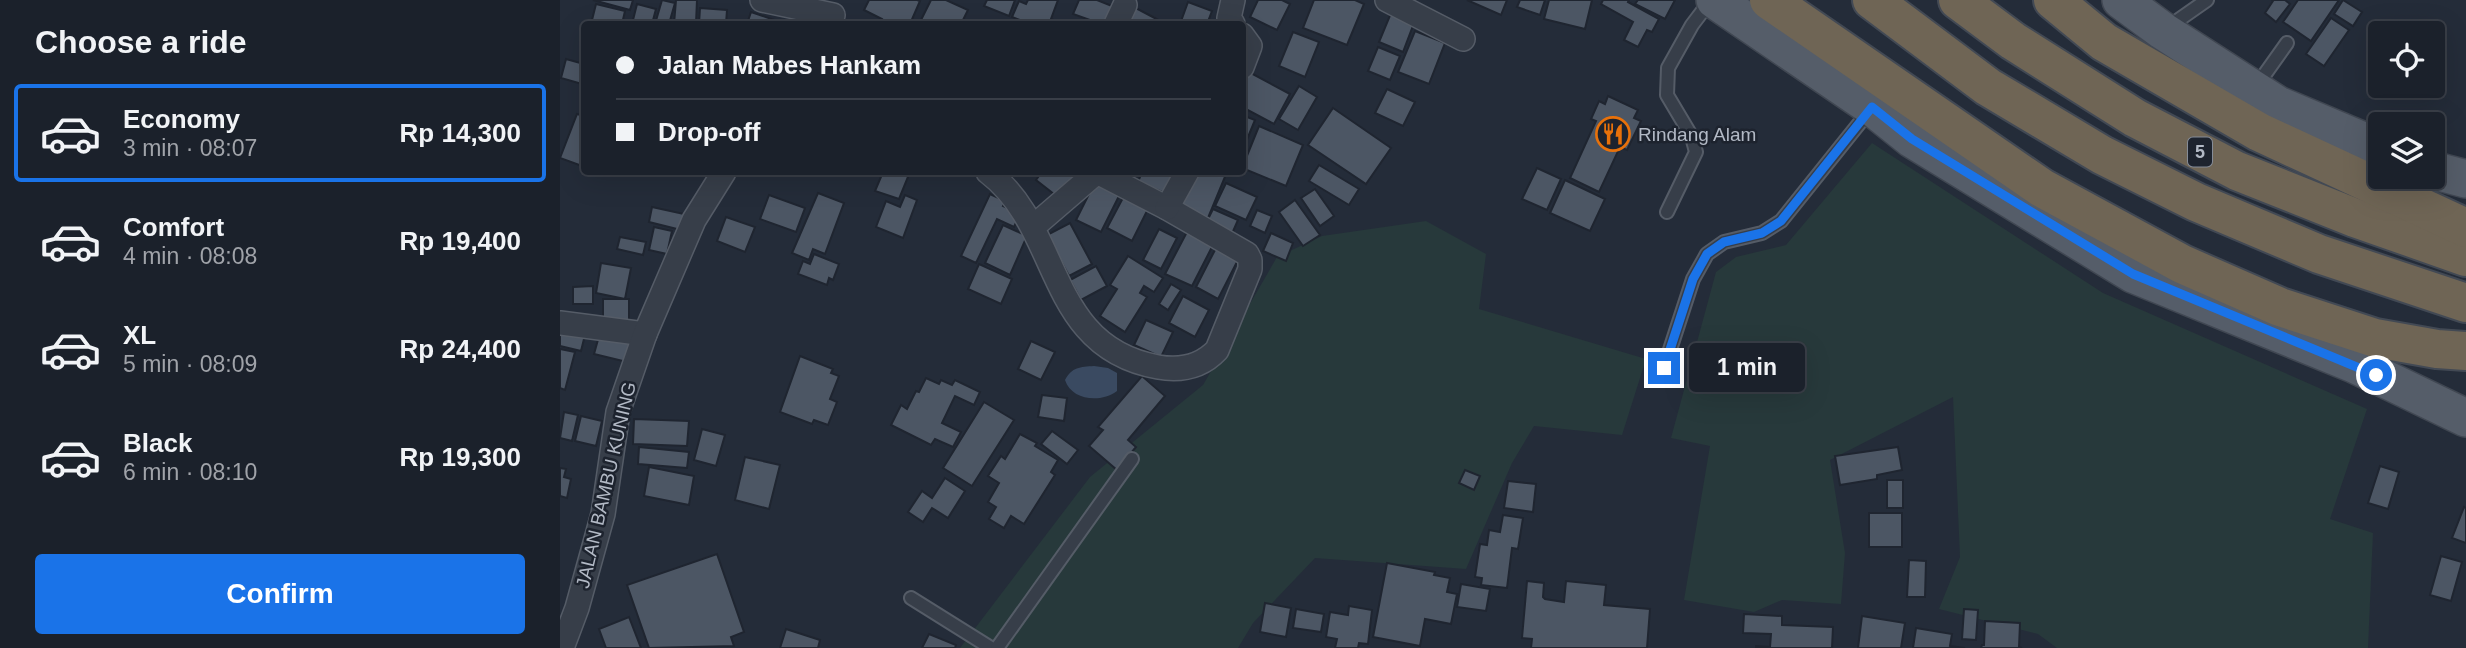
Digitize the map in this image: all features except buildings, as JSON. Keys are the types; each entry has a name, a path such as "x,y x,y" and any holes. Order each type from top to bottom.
{"highway":[{"path":"1769,0 2042,188 2182,264 2280,307 2375,338 2437,349 2466,351"},
{"name":"5","path":"1872,0 1988,87 2102,155 2196,202 2319,254 2466,303"},
{"name":"5","path":"1958,0 2013,41 2135,118 2237,171 2355,218 2466,257"},
{"path":"2053,0 2104,42 2259,132 2466,228"}],"main road":[{"path":"1713,0 1872,107 1912,139 2133,274 2354,364 2466,418"},
{"path":"2121,0 2163,31 2277,105 2368,143"},
{"path":"2445,173 2466,179"}],"street":[{"path":"762,0 833,13"},
{"path":"1231,21 1229,18 1233,0"},
{"path":"1387,0 1463,39"},
{"path":"1246,40 1250,46 1246,56"},
{"name":"JALAN BAMBU KUNING","path":"562,648 577,608 603,514 618,412 645,334 694,220 722,175"},
{"path":"991,175 1009,191 1032,227 1070,307 1091,334 1128,357 1149,365 1181,368 1196,366 1217,350 1250,269 1250,260 1247,254 1103,175"},
{"path":"1032,227 1093,175"},
{"path":"1167,208 1185,175"},
{"path":"560,323 645,334"}],"lane":[{"path":"1667,212 1696,152 1692,137 1667,95 1668,68 1692,25 1713,0"},
{"path":"2163,31 2207,0"},
{"path":"2253,91 2287,43"},
{"path":"1664,368 1693,279 1707,254 1724,242 1762,233 1781,221 1872,107"},
{"path":"997,648 1132,459"},
{"path":"911,598 991,648"}],"shaded area":[{"path":"1872,143 2103,293 2367,409 2330,519 2373,533 2368,648 2057,648 2038,634 1939,609 1960,557 1953,397 1830,460 1845,553 1841,604 1782,600 1754,612 1684,600 1710,446 1671,438 1716,272 1736,257 1786,245"},
{"path":"1426,221 1486,254 1479,309 1646,359 1622,435 1534,426 1512,463 1466,569 1315,558 1253,623 1238,648 960,648 1090,477 1203,385 1277,257 1322,236"}],"water":[{"path":"1081,367 1108,368 1117,373 1117,391 1103,397 1088,398 1080,396 1069,387 1065,380 1071,372"}],"place":[{"name":"Rindang Alam","path":"1613,134"}],"route":[{"path":"1664,368 1693,279 1707,254 1724,242 1762,233 1781,221 1872,107 1912,139 2133,274 2376,375"}]}
